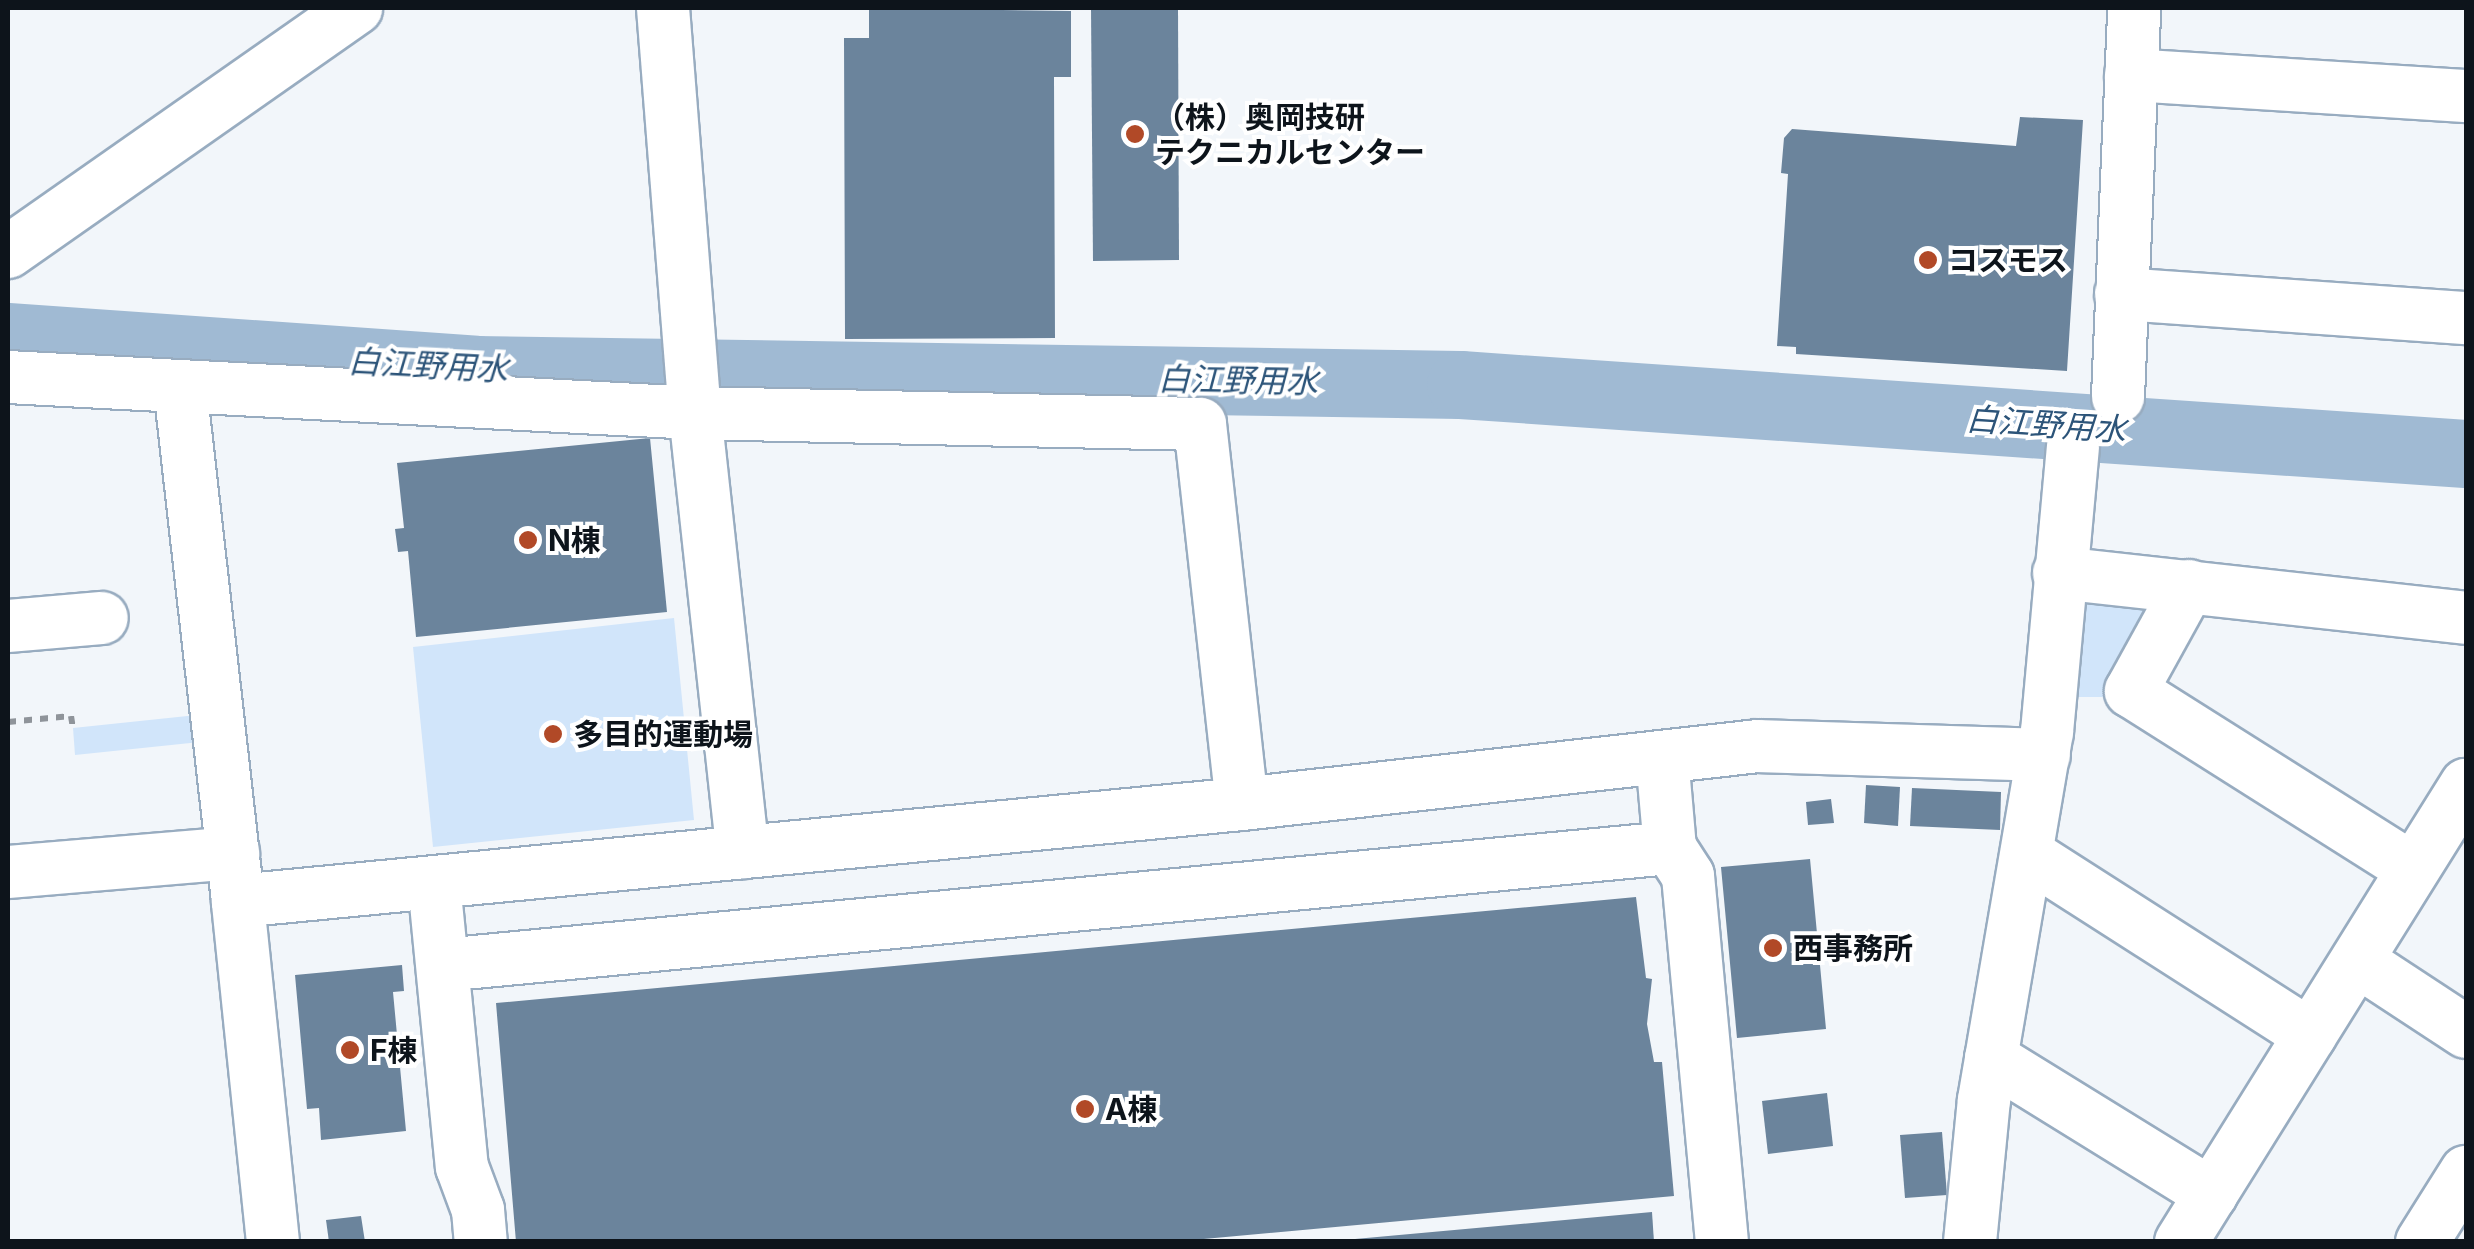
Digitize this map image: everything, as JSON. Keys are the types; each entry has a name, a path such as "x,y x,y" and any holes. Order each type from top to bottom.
{"street":[{"path":"8,252 356,8"},
{"path":"663,8 693,388 742,852"},
{"path":"2118,397 2134,8"},
{"path":"2131,74 2466,96"},
{"path":"2122,294 2466,318"},
{"path":"8,378 180,387 693,388 1200,424 1242,804"},
{"path":"180,387 273,1242"},
{"path":"1970,1242 1991,1058 2044,755 2073,446"},
{"path":"2059,573 2466,618"},
{"path":"2189,586 2131,690 2413,869"},
{"path":"8,626 102,618"},
{"path":"8,872 434,883 1242,804 1758,746 2044,755"},
{"path":"1662,757 1670,848 1688,876 1722,1242"},
{"path":"2180,1242 2466,785"},
{"path":"444,965 1670,848"},
{"path":"2027,854 2310,1035"},
{"path":"434,883 462,1167 481,1242"},
{"path":"2358,961 2466,1032"},
{"path":"1991,1058 2212,1194"},
{"path":"2422,1242 2466,1172"}],"path":[{"path":"8,722 70,716 72,728"}],"shaded area":[{"path":"2090,597 2148,601 2159,622 2115,697 2062,697 2065,616"},
{"name":"多目的運動場","path":"674,618 694,820 433,847 413,647"},
{"path":"197,715 200,742 75,755 73,728"}],"building":[{"path":"869,8 1071,11 1071,77 1054,77 1055,338 845,339 844,38 869,38"},
{"name":"（株）奥岡技研 テクニカルセンター","path":"1091,8 1178,8 1179,260 1093,261"},
{"name":"コスモス","path":"2020,117 2083,120 2067,371 1796,354 1796,347 1777,346 1788,174 1781,173 1784,138 1792,129 2016,146"},
{"name":"N棟","path":"650,438 667,612 416,637 408,551 398,552 395,529 404,528 397,463"},
{"path":"1866,785 1900,787 1898,826 1864,823"},
{"path":"1912,788 2001,792 2000,830 1910,826"},
{"path":"1831,799 1834,823 1808,825 1806,802"},
{"name":"西事務所","path":"1810,859 1826,1029 1737,1038 1721,867"},
{"name":"A棟","path":"1636,897 1646,978 1652,979 1647,1024 1654,1062 1662,1062 1674,1196 1171,1242 516,1242 496,1003"},
{"name":"F棟","path":"402,965 404,991 393,992 406,1131 321,1140 319,1108 307,1109 295,975"},
{"path":"1827,1093 1833,1146 1768,1154 1762,1101"},
{"path":"1942,1132 1947,1195 1905,1198 1900,1135"},
{"path":"1652,1212 1654,1242 1355,1242 1355,1239"},
{"path":"361,1216 365,1242 329,1242 326,1220"}],"waterway":[{"name":"白江野用水","path":"8,337 476,370 1461,385 2466,454"}],"place":[{"name":"（株）奥岡技研 テクニカルセンター","path":"1135,134"},
{"name":"コスモス","path":"1928,260"},
{"name":"N棟","path":"528,540"},
{"name":"多目的運動場","path":"553,734"},
{"name":"西事務所","path":"1773,948"},
{"name":"F棟","path":"350,1050"},
{"name":"A棟","path":"1085,1109"}]}
